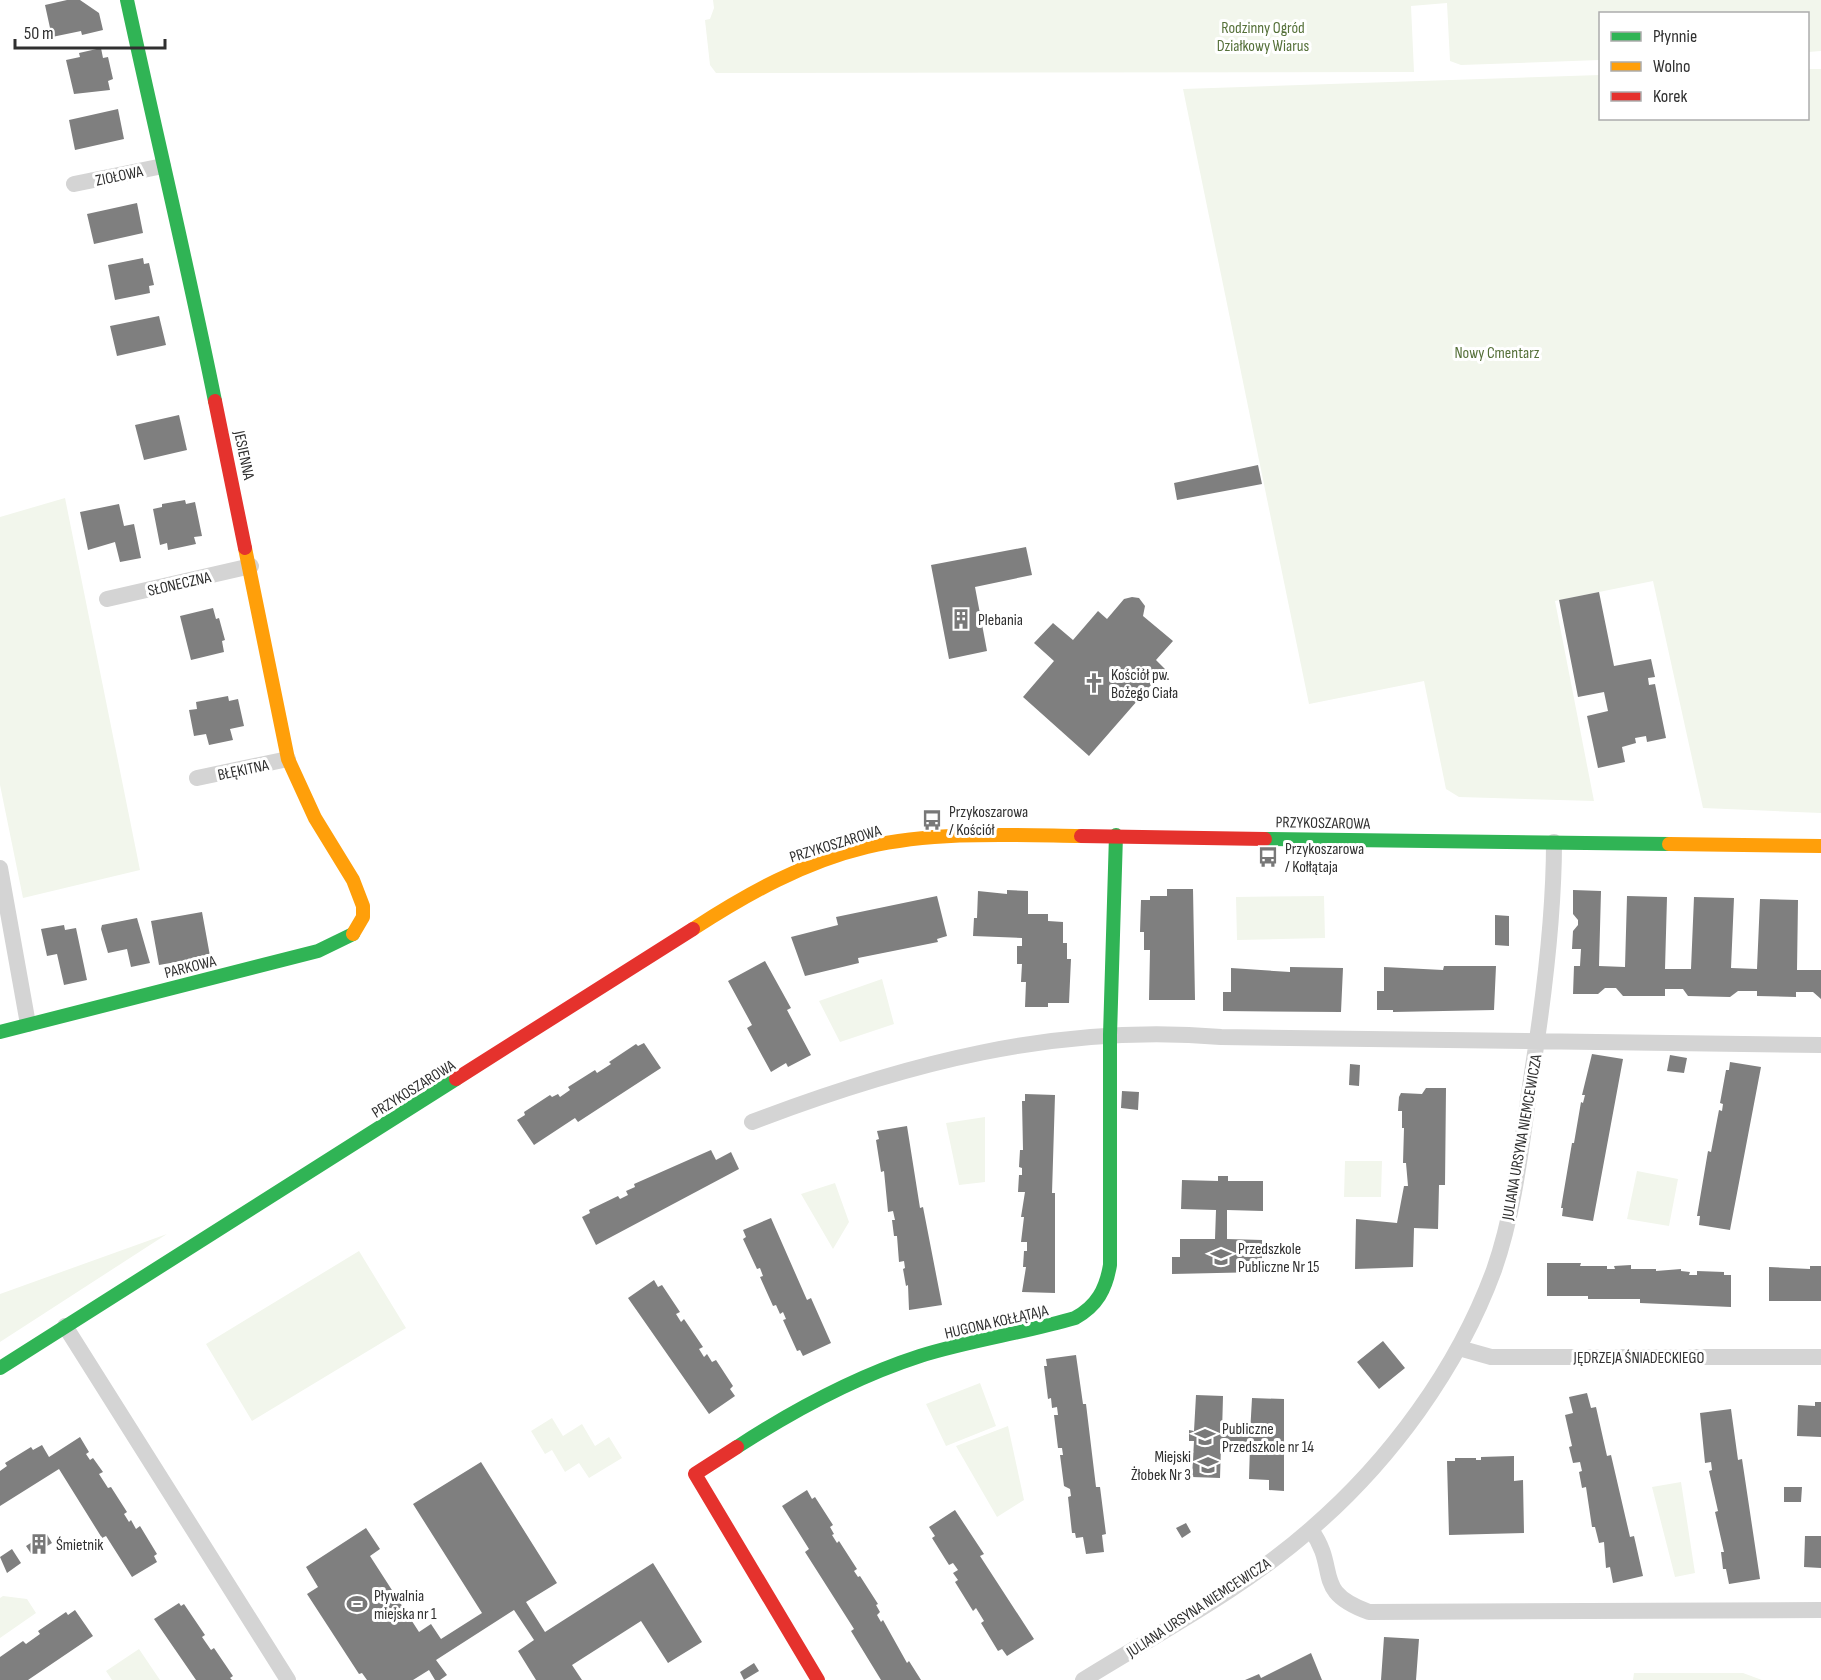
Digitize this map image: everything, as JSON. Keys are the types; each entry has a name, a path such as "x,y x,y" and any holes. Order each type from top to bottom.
{"street":[{"name":"JESIENNA","path":"127,0 163,166 185,250 251,566 288,759 314,816 355,885 363,903"},
{"name":"ZIOŁOWA","path":"74,184 163,166"},
{"name":"SŁONECZNA","path":"107,599 251,566"},
{"name":"BŁĘKITNA","path":"197,778 288,759"},
{"name":"PRZYKOSZAROWA","path":"0,1368 714,916 780,879 856,850 916,839 1002,835 1821,846"},
{"name":"HUGONA KOŁŁĄTAJA","path":"818,1680 695,1474 807,1407 894,1366 981,1340 1058,1324 1086,1314 1094,1306 1105,1288 1110,1265 1110,1035 1116,835"},
{"name":"JULIANA URSYNA NIEMCEWICZA","path":"1083,1680 1249,1578 1311,1530 1355,1487 1404,1429 1459,1348 1494,1269 1514,1192 1537,1040 1550,922 1554,842"},
{"path":"0,868 28,1024"},
{"name":"PARKOWA","path":"0,1032 339,944 357,930 363,917 363,903"},
{"path":"752,1122 867,1080 952,1057 1049,1039 1110,1035 1821,1045"},
{"path":"65,1326 80,1346 288,1680"},
{"name":"JĘDRZEJA ŚNIADECKIEGO","path":"1459,1348 1491,1357 1821,1356"},
{"path":"1311,1530 1323,1548 1330,1584 1335,1594 1347,1604 1369,1612 1821,1610"}],"green space":[{"name":"Rodzinny Ogród Działkowy Wiarus","path":"713,0 1821,0 1821,51 1809,52 1809,12 1599,12 1599,60 1461,65 1450,61 1447,3 1411,6 1414,72 716,73 710,65 705,20 710,19 714,8"},
{"name":"Nowy Cmentarz","path":"1809,69 1821,69 1821,813 1703,808 1653,581 1555,601 1594,801 1459,797 1446,789 1424,681 1309,704 1183,89 1599,75 1599,120 1809,120"},
{"path":"65,498 140,870 23,898 0,785 0,517"},
{"path":"1324,896 1325,938 1237,940 1236,897"},
{"path":"882,979 894,1024 840,1042 819,1001"},
{"path":"985,1117 985,1182 959,1185 946,1123"},
{"path":"1345,1161 1382,1161 1381,1197 1344,1197"},
{"path":"1637,1171 1678,1179 1669,1226 1627,1219"},
{"path":"835,1183 849,1222 833,1249 801,1194"},
{"path":"167,1234 0,1342 0,1294"},
{"path":"359,1251 406,1328 252,1421 206,1344"},
{"path":"980,1383 996,1426 946,1446 926,1404"},
{"path":"552,1418 563,1436 582,1424 595,1446 609,1437 622,1458 589,1478 579,1463 565,1472 552,1450 545,1454 531,1431"},
{"path":"1008,1426 1024,1500 997,1517 956,1446"},
{"path":"1681,1482 1695,1573 1675,1577 1652,1487"},
{"path":"3,1596 27,1599 36,1613 0,1638 0,1598"},
{"path":"139,1649 160,1680 112,1680 106,1671"},
{"path":"1634,1673 1743,1673 1762,1680 1633,1680"}],"building":[{"path":"67,0 80,0 99,13 103,30 82,35 81,31 52,37 45,5"},
{"path":"101,48 103,58 108,57 113,79 108,81 110,90 74,94 66,60 80,57 79,53"},
{"path":"118,109 124,139 75,150 69,120"},
{"path":"137,203 143,233 94,244 87,214"},
{"path":"143,258 144,264 149,263 154,285 149,286 150,293 115,300 108,265"},
{"path":"159,316 166,345 117,356 110,326"},
{"path":"179,415 187,450 144,460 135,425"},
{"path":"1258,465 1262,484 1177,500 1174,483"},
{"path":"185,500 186,504 195,502 202,536 194,537 196,544 168,550 167,543 160,545 153,509 162,507 162,504"},
{"path":"119,504 124,526 134,524 141,558 120,562 115,542 88,550 80,512"},
{"name":"Plebania","path":"1026,547 1032,575 975,587 987,651 949,659 931,565"},
{"path":"1599,592 1614,666 1651,659 1655,677 1648,678 1649,685 1655,684 1666,738 1647,742 1646,736 1635,738 1636,743 1622,747 1625,762 1598,768 1587,716 1608,711 1604,692 1578,697 1559,600"},
{"name":"Kościół pw. Bożego Ciała","path":"1139,598 1145,606 1143,616 1173,641 1156,660 1165,669 1089,756 1023,697 1054,661 1034,643 1053,623 1073,640 1098,611 1107,619 1124,599"},
{"path":"213,608 216,619 219,618 225,640 222,641 224,652 191,660 180,616"},
{"path":"228,696 229,701 238,699 244,726 230,729 233,740 209,745 206,734 194,736 189,710 197,709 196,702"},
{"path":"1167,889 1193,889 1195,1000 1149,1000 1150,950 1144,950 1144,932 1140,932 1141,900 1150,900 1150,896 1167,896"},
{"path":"1007,890 1028,891 1028,914 1048,914 1048,921 1063,922 1063,943 1067,943 1067,959 1071,959 1069,1003 1048,1003 1048,1007 1025,1007 1026,982 1021,982 1022,964 1017,964 1017,946 1022,946 1022,938 973,936 974,918 977,918 978,891 1007,894"},
{"path":"1573,890 1601,891 1599,966 1625,967 1627,896 1667,897 1665,969 1691,969 1694,897 1734,898 1731,968 1757,969 1760,899 1798,900 1797,970 1821,970 1821,999 1813,992 1796,992 1796,997 1757,996 1757,991 1738,991 1730,997 1688,996 1683,989 1665,989 1665,996 1623,996 1616,988 1605,988 1598,994 1573,994 1574,966 1580,966 1581,949 1572,949 1573,931 1578,925 1578,920 1573,914"},
{"path":"937,896 947,936 937,939 938,942 858,958 859,963 805,976 791,937 838,925 836,917"},
{"path":"202,912 210,956 159,965 151,921"},
{"path":"1495,915 1509,916 1509,946 1495,945"},
{"path":"137,918 150,963 131,967 127,949 108,953 101,929 102,925"},
{"path":"64,925 65,930 76,928 87,980 64,985 57,954 47,956 41,929"},
{"path":"765,961 791,1008 787,1010 811,1055 788,1067 786,1063 771,1072 747,1028 752,1025 728,981"},
{"path":"1444,966 1496,966 1494,1010 1393,1012 1393,1010 1377,1010 1377,991 1384,991 1384,967 1443,970"},
{"path":"1290,967 1343,968 1341,1012 1223,1011 1223,992 1231,992 1231,968 1290,972"},
{"path":"644,1043 661,1068 578,1122 575,1118 534,1145 517,1120 525,1115 524,1112 550,1095 552,1097 558,1094 560,1097 570,1090 568,1087 595,1070 597,1073 636,1044 638,1046"},
{"path":"1592,1054 1623,1059 1593,1221 1562,1216 1563,1208 1561,1208 1572,1143 1574,1143 1581,1102 1583,1103 1585,1095 1582,1095"},
{"path":"1670,1055 1687,1058 1684,1073 1667,1071"},
{"path":"1730,1062 1761,1067 1730,1230 1699,1225 1700,1216 1697,1216 1708,1151 1711,1152 1719,1110 1722,1111 1723,1104 1720,1103 1726,1070 1729,1070"},
{"path":"1350,1064 1360,1065 1359,1086 1349,1085"},
{"path":"1426,1088 1446,1088 1445,1185 1439,1185 1438,1229 1414,1228 1413,1267 1355,1269 1356,1219 1397,1223 1404,1186 1408,1186 1406,1163 1403,1163 1404,1128 1402,1128 1402,1111 1398,1111 1399,1097 1401,1093 1422,1094"},
{"path":"1122,1091 1139,1092 1138,1110 1121,1108"},
{"path":"1025,1094 1055,1095 1052,1193 1055,1193 1055,1293 1022,1292 1026,1267 1023,1267 1024,1251 1027,1251 1027,1242 1021,1242 1024,1217 1021,1217 1025,1192 1018,1192 1019,1175 1022,1175 1022,1168 1019,1167 1020,1150 1023,1150 1022,1101 1025,1101"},
{"path":"907,1126 920,1208 923,1207 942,1305 909,1310 908,1285 906,1286 903,1269 905,1268 904,1261 899,1262 897,1236 894,1236 892,1220 895,1220 893,1211 888,1212 884,1171 881,1172 876,1140 879,1139 877,1131"},
{"path":"711,1150 716,1160 731,1152 739,1169 596,1245 582,1217 590,1213 589,1210 618,1196 620,1199 628,1195 626,1191 635,1187 634,1184"},
{"path":"1218,1176 1228,1176 1228,1181 1263,1181 1263,1211 1227,1210 1227,1239 1262,1240 1262,1272 1172,1274 1172,1257 1180,1257 1180,1239 1215,1239 1216,1210 1181,1209 1182,1180 1218,1181"},
{"path":"771,1218 807,1300 811,1298 831,1343 803,1356 800,1350 797,1351 783,1320 786,1319 783,1312 780,1314 776,1305 773,1306 760,1277 763,1276 760,1268 757,1269 743,1239 746,1237 743,1230"},
{"path":"1547,1263 1581,1263 1580,1266 1607,1266 1607,1269 1615,1269 1614,1266 1631,1265 1631,1269 1656,1269 1656,1271 1681,1269 1681,1271 1690,1272 1689,1275 1697,1275 1697,1271 1724,1272 1724,1275 1731,1275 1731,1307 1640,1303 1640,1299 1547,1296"},
{"path":"1810,1266 1821,1266 1821,1301 1769,1301 1769,1267 1810,1269"},
{"path":"654,1280 658,1287 662,1285 680,1312 676,1314 681,1322 684,1319 703,1347 699,1349 704,1357 707,1354 712,1362 716,1360 733,1386 730,1389 735,1396 709,1414 628,1298"},
{"path":"1383,1341 1405,1368 1379,1389 1357,1362"},
{"path":"1076,1355 1083,1404 1086,1404 1096,1487 1100,1487 1106,1534 1102,1535 1104,1552 1086,1554 1083,1537 1076,1538 1075,1533 1072,1533 1068,1497 1071,1496 1070,1489 1064,1486 1060,1455 1063,1455 1062,1448 1058,1448 1054,1415 1058,1415 1057,1407 1052,1408 1051,1398 1048,1399 1044,1366 1047,1366 1046,1359"},
{"path":"1587,1393 1591,1408 1596,1407 1607,1456 1611,1455 1630,1537 1634,1536 1643,1576 1613,1583 1610,1567 1606,1568 1604,1542 1599,1543 1595,1527 1592,1527 1586,1487 1582,1488 1579,1472 1582,1471 1580,1462 1573,1463 1569,1447 1572,1446 1565,1415 1573,1413 1569,1397"},
{"path":"1196,1395 1223,1396 1222,1433 1250,1434 1252,1398 1284,1399 1284,1491 1269,1490 1269,1480 1249,1479 1250,1446 1221,1445 1220,1478 1192,1477 1194,1441 1189,1441 1189,1430 1194,1431"},
{"path":"1815,1402 1821,1402 1821,1437 1797,1436 1798,1405 1815,1406"},
{"path":"1731,1409 1738,1460 1742,1459 1760,1579 1729,1584 1726,1569 1723,1569 1721,1552 1724,1552 1709,1471 1712,1470 1711,1462 1705,1463 1700,1413"},
{"path":"80,1437 89,1452 86,1454 90,1460 93,1458 103,1472 99,1474 108,1488 111,1487 127,1512 124,1514 129,1522 131,1520 136,1529 140,1526 157,1554 154,1556 157,1562 132,1577 106,1536 102,1538 59,1469 0,1506 0,1471 7,1466 5,1463 31,1447 33,1450 42,1445 49,1457"},
{"path":"1514,1456 1514,1481 1523,1480 1524,1533 1449,1535 1447,1461 1455,1461 1455,1458 1481,1460 1481,1457"},
{"path":"481,1462 557,1583 526,1602 545,1632 653,1563 702,1642 668,1663 641,1621 572,1665 582,1680 536,1680 518,1651 534,1640 514,1610 436,1660 447,1675 440,1680 435,1680 429,1670 413,1680 367,1680 362,1673 359,1674 307,1594 318,1587 306,1567 366,1528 380,1549 370,1556 419,1632 431,1624 441,1639 482,1613 413,1504"},
{"path":"1784,1487 1802,1487 1801,1502 1784,1502"},
{"path":"807,1490 812,1499 815,1497 833,1525 830,1527 834,1534 832,1535 837,1543 839,1541 857,1569 854,1571 858,1577 860,1576 878,1604 876,1605 880,1612 877,1615 881,1622 883,1620 907,1663 909,1661 921,1680 881,1680 851,1631 854,1629 805,1552 809,1549 782,1506"},
{"path":"955,1510 984,1554 980,1556 1034,1639 1007,1656 1002,1649 998,1651 981,1623 984,1621 976,1608 973,1611 955,1582 958,1580 953,1573 958,1570 953,1563 949,1565 932,1538 935,1536 929,1527"},
{"path":"1186,1523 1191,1532 1182,1538 1176,1528"},
{"name":"Śmietnik","path":"46,1533 52,1543 32,1555 26,1546"},
{"path":"1805,1536 1821,1536 1821,1568 1804,1567"},
{"path":"12,1549 21,1563 7,1573 0,1557"},
{"path":"179,1603 181,1606 184,1604 205,1635 202,1637 211,1650 214,1648 233,1676 230,1678 232,1680 196,1680 154,1619"},
{"path":"75,1610 93,1636 28,1680 0,1680 0,1657 23,1641 26,1644 40,1634 38,1631 66,1612 68,1615"},
{"path":"1384,1637 1419,1639 1416,1680 1381,1680"},
{"path":"1311,1653 1322,1680 1245,1680 1259,1674 1261,1678"},
{"path":"754,1663 759,1671 744,1680 740,1672"}],"traffic: fast":[{"path":"127,0 215,401"},
{"path":"737,1447 803,1407 872,1374 939,1350 1075,1318 1089,1308 1099,1296 1106,1282 1110,1265 1110,1035 1116,835"},
{"path":"1265,839 1669,844"},
{"path":"0,1032 318,951 353,934"},
{"path":"0,1368 456,1079"}],"traffic: slow":[{"path":"245,548 288,759 315,818 353,880 363,906 363,917 353,934"},
{"path":"693,929 798,870 867,847 946,836 1081,836"},
{"path":"1669,844 1821,846"}],"traffic: jam":[{"path":"215,401 245,548"},
{"path":"1081,836 1265,839"},
{"path":"456,1079 693,929"},
{"path":"737,1447 695,1474 818,1680"}],"place":[{"name":"Plebania","path":"961,619"},
{"name":"Kościół pw. Bożego Ciała","path":"1094,683"},
{"name":"Przykoszarowa / Kościół","path":"932,820"},
{"name":"Przykoszarowa / Kołłątaja","path":"1268,857"},
{"name":"Przedszkole Publiczne Nr 15","path":"1221,1257"},
{"name":"Publiczne Przedszkole nr 14","path":"1205,1437"},
{"name":"Miejski Żłobek Nr 3","path":"1208,1465"},
{"name":"Śmietnik","path":"39,1544"},
{"name":"Pływalnia miejska nr 1","path":"357,1604"}]}
